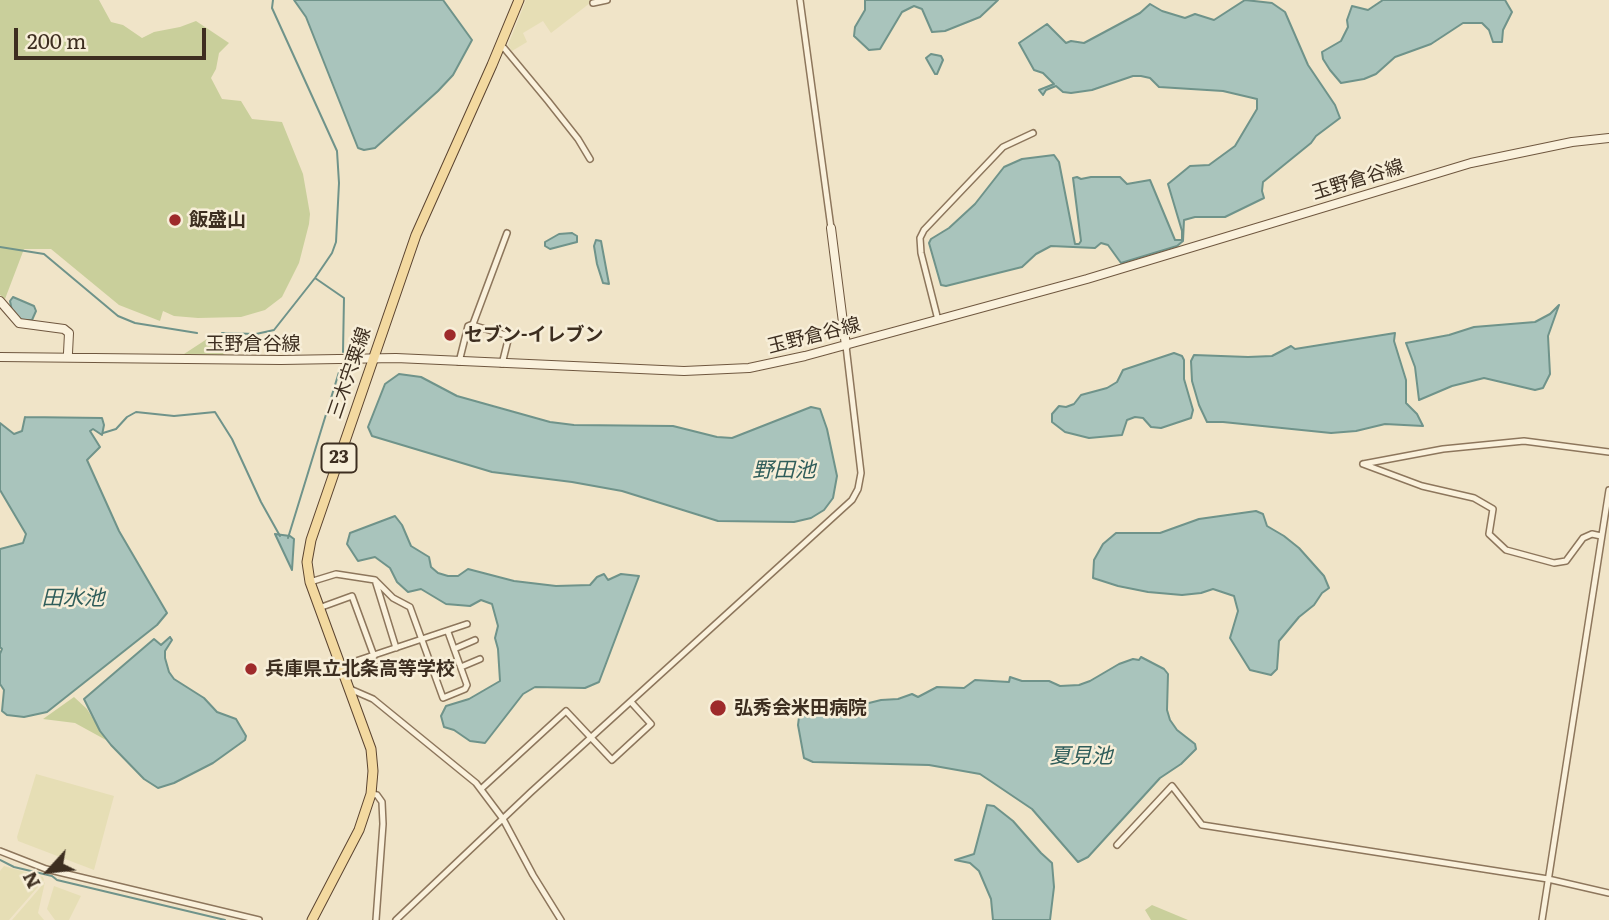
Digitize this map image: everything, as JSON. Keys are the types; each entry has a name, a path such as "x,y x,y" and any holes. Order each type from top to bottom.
{"main road":[{"name":"三木宍粟線","path":"312,920 359,830 371,794 373,771 371,749 310,582 307,562 311,540 416,235 519,0"},
{"name":"玉野倉谷線","path":"0,357 375,359 684,372 771,364 1087,279 1471,163 1572,142 1609,138"},
{"path":"831,228 846,346"},
{"path":"0,301 19,323 64,329 69,333 68,352"}],"street":[{"path":"593,2 607,0"},
{"path":"800,0 831,228"},
{"path":"500,47 504,48 548,101 590,159"},
{"path":"938,320 921,253 920,238 923,230 1003,147 1033,133"},
{"path":"459,362 468,326 472,325 507,233"},
{"path":"472,325 509,336 502,364"},
{"path":"396,920 837,514 858,489 860,473 846,346"},
{"path":"1601,536 1592,534 1583,538 1566,561 1554,563 1506,550 1489,534 1493,509 1475,498 1430,489 1363,464 1443,449 1524,441 1609,452"},
{"path":"1542,920 1609,490"},
{"path":"310,582 336,574 375,580 393,598 410,607 443,698 465,689 467,685 448,632"},
{"path":"375,580 396,648"},
{"path":"318,608 352,596 376,670"},
{"path":"340,667 467,624"},
{"path":"454,649 475,640"},
{"path":"461,667 480,659"},
{"path":"347,687 373,699 451,761 481,789 503,819 561,920"},
{"path":"481,789 566,711 612,760 652,724 631,702"},
{"path":"1117,845 1172,786 1202,825 1548,880 1609,893"},
{"path":"371,794 377,795 382,802 383,824 376,920"},
{"path":"0,851 46,869 259,920"}],"shaded area":[{"path":"526,0 594,0 551,33 543,21 523,33 527,42 512,51 508,45"},
{"path":"36,774 114,796 94,870 18,841"},
{"path":"4,866 43,877 44,880 9,920 0,920 0,871"},
{"path":"45,882 38,913 44,920 12,920"},
{"path":"54,886 81,896 69,920 55,920 47,909"}],"green space":[{"path":"0,0 99,0 111,22 123,25 142,38 154,32 196,21 229,43 219,53 211,78 222,99 241,101 252,119 282,122 303,174 310,214 309,224 299,263 282,297 265,310 241,317 198,318 174,316 163,311 160,321 119,305 51,249 24,249 5,299 0,295"},
{"path":"207,339 225,355 184,354"},
{"path":"74,697 87,709 106,740 75,723 43,719"},
{"path":"1152,905 1188,920 1151,920 1145,910"}],"water":[{"path":"294,0 443,0 472,40 453,75 438,91 375,148 364,150 358,148 306,17"},
{"path":"865,0 998,0 980,17 945,31 932,32 922,9 914,6 902,12 880,49 869,50 854,36 855,27 865,10"},
{"path":"1245,0 1272,3 1285,12 1308,65 1335,105 1340,118 1263,182 1264,198 1225,217 1195,217 1184,220 1183,241 1177,246 1121,263 1108,245 1101,243 1095,248 1051,246 1036,254 1022,267 941,285 929,243 931,239 949,228 975,204 1004,167 1022,159 1054,155 1059,162 1075,244 1081,241 1073,178 1077,177 1120,177 1127,184 1150,180 1175,240 1182,240 1182,231 1168,184 1190,166 1209,165 1235,146 1257,109 1257,99 1223,91 1159,87 1150,78 1141,76 1071,93 1063,92 1056,86 1046,90 1043,95 1039,90 1054,84 1043,73 1034,70 1019,43 1047,24 1066,43 1084,43 1140,13 1150,4 1185,18 1195,14 1214,20"},
{"path":"1383,0 1505,0 1512,12 1503,30 1502,42 1493,42 1489,30 1482,23 1463,23 1431,44 1395,57 1376,74 1341,83 1323,59 1322,52 1341,41 1348,27 1347,20 1352,6 1368,10"},
{"path":"931,54 941,56 943,60 937,74 926,58"},
{"path":"572,233 577,236 577,242 550,249 545,246 545,242 559,234"},
{"path":"596,240 601,241 609,284 603,283 597,264 594,246"},
{"path":"13,297 34,306 36,311 32,320 20,320 12,311 10,301"},
{"path":"1559,305 1548,336 1550,374 1543,388 1535,390 1484,378 1452,386 1419,400 1415,367 1406,343 1474,327 1535,322 1550,314"},
{"path":"1395,333 1394,341 1406,380 1406,403 1417,414 1423,426 1385,424 1356,431 1331,433 1207,422 1199,405 1192,381 1191,361 1194,355 1272,356 1291,346 1295,349"},
{"path":"1174,353 1182,356 1184,360 1184,379 1193,410 1191,418 1161,428 1151,427 1143,418 1135,417 1127,420 1122,435 1089,438 1065,432 1052,422 1052,414 1059,406 1074,404 1081,395 1107,388 1117,382 1123,370"},
{"name":"野田池","path":"399,374 421,377 457,396 550,422 574,425 673,426 717,437 732,438 811,407 820,409 837,476 833,498 824,510 811,518 794,522 718,521 622,491 492,472 372,436 368,427 385,384"},
{"name":"田水池","path":"25,417 102,418 102,435 93,429 90,431 100,447 87,460 119,531 167,613 157,625 47,712 24,717 7,715 2,711 4,690 0,684 0,549 23,543 26,534 0,490 0,423 14,434 22,431"},
{"path":"1256,511 1263,514 1267,526 1299,548 1324,576 1329,588 1279,641 1277,669 1271,675 1250,670 1230,638 1238,611 1234,596 1213,589 1182,595 1148,592 1093,578 1094,560 1103,544 1116,533 1160,533 1199,519"},
{"path":"395,516 411,546 429,557 431,567 438,573 448,576 458,576 468,569 514,581 556,586 590,585 604,574 608,580 621,574 639,576 599,682 585,688 535,687 523,694 485,743 470,741 444,727 441,716 446,706 469,699 500,681 495,638 498,626 492,604 481,600 470,606 446,604 421,589 408,592 397,582 390,568 375,557 358,561 347,544 350,533"},
{"path":"275,534 294,539 292,570"},
{"path":"170,637 172,640 165,651 165,658 174,679 204,698 217,712 236,719 246,736 245,740 213,763 158,788 144,779 111,745 100,731 84,699 154,639 161,645"},
{"name":"夏見池","path":"1141,657 1168,674 1167,710 1170,720 1177,730 1195,744 1196,749 1181,764 1160,778 1088,857 1078,862 1032,809 980,774 929,765 813,762 804,758 798,725 800,709 808,704 815,708 861,705 912,694 918,697 937,687 964,688 975,680 1009,682 1010,677 1022,681 1049,681 1060,686 1079,685 1119,664 1133,659 1139,660"},
{"path":"987,805 994,806 1013,821 1052,863 1054,887 1050,920 993,920 991,899 979,871 970,863 955,860 974,854"}],"waterway":[{"path":"222,333 256,334 274,330 315,278 336,242 339,183 337,151 272,8 273,0"},
{"path":"0,247 44,254 118,316 135,323 197,333"},
{"path":"315,278 344,298 343,352"},
{"path":"288,538 339,372"},
{"path":"103,433 116,429 136,412 174,416 215,412 232,439 280,536"},
{"path":"0,860 14,867 52,876 57,880 225,920"}],"place":[{"name":"飯盛山","path":"175,220"},
{"name":"セブン-イレブン","path":"450,335"},
{"name":"兵庫県立北条高等学校","path":"251,669"},
{"name":"弘秀会米田病院","path":"718,708"}]}
